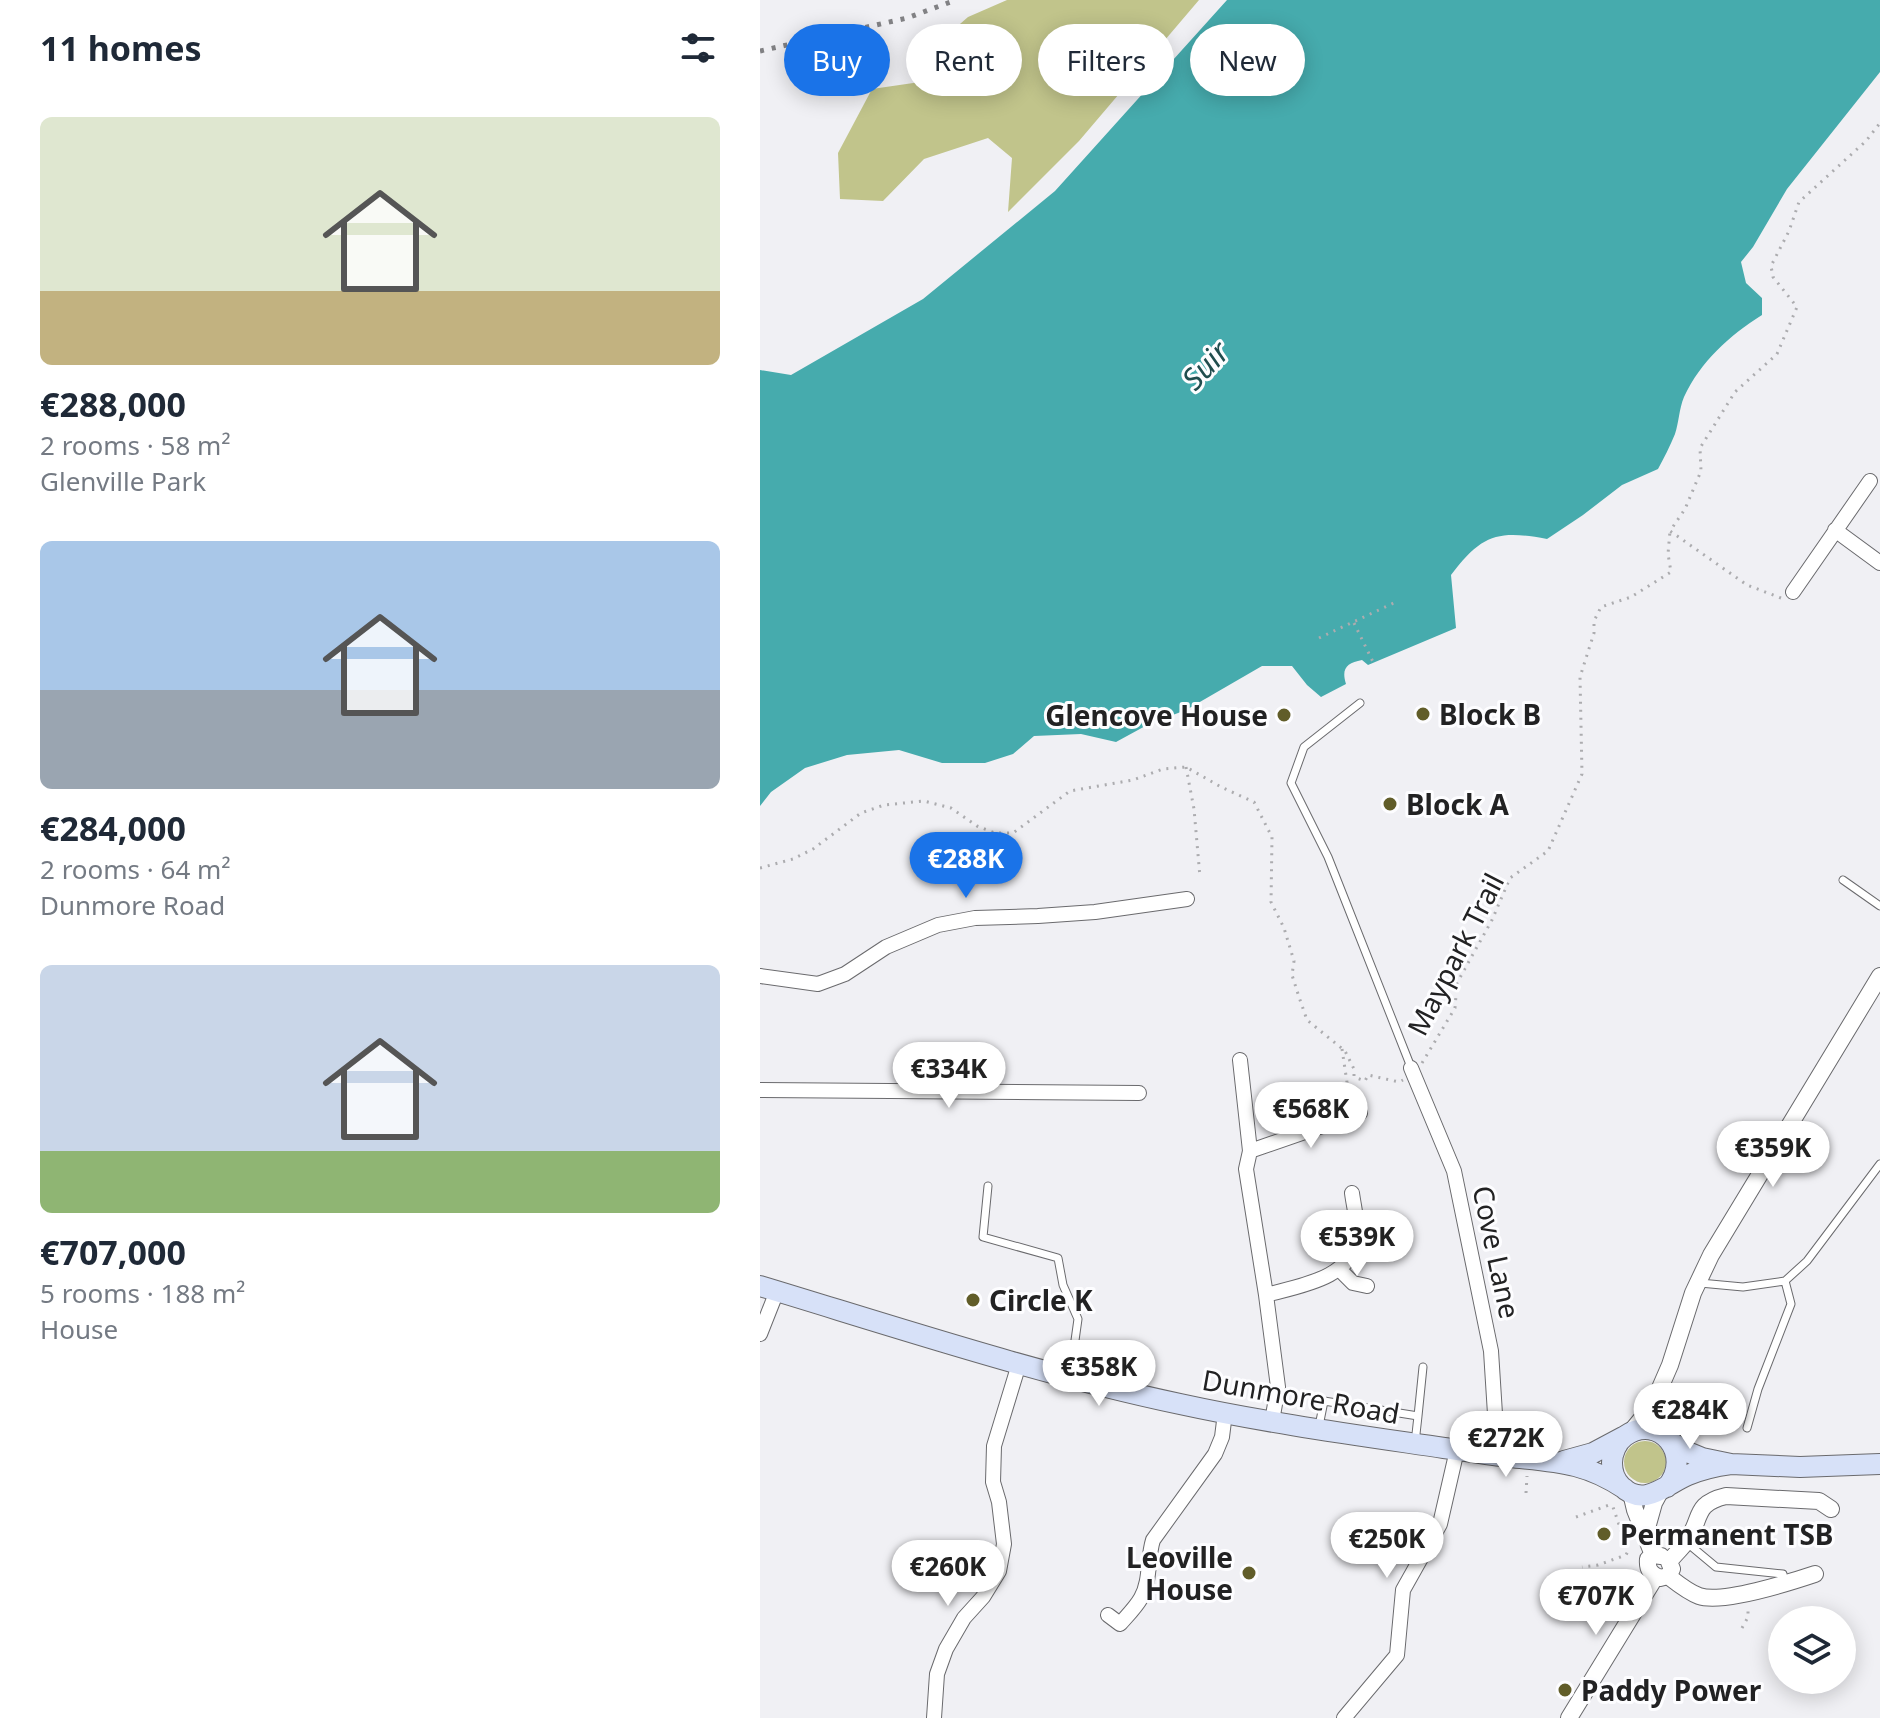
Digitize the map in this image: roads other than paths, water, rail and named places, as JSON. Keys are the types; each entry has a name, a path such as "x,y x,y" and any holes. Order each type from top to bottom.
{"main road":[{"name":"Dunmore Road","path":"768,1289 1019,1364 1157,1399 1415,1444 1560,1461 1593,1471 1628,1491"},
{"path":"1731,1464 1696,1472 1651,1495 1641,1495 1628,1491 1615,1477 1612,1458 1615,1448 1626,1436 1636,1431 1652,1430 1685,1451 1731,1464 1800,1467 1880,1464"},
{"name":"Dunmore Road","path":"1560,1461 1593,1453 1626,1436"},
{"path":"1664,1489 1676,1474 1678,1466 1668,1439"}],"street":[{"path":"1793,592 1870,481"},
{"path":"1835,530 1880,563"},
{"path":"760,976 818,984 845,974 886,947 938,925 975,918 1095,912 1187,899"},
{"path":"1626,1436 1657,1395 1711,1255 1880,976"},
{"path":"1240,1060 1250,1151 1246,1169 1278,1387 1272,1421"},
{"name":"Cove Lane","path":"1413,1072 1454,1171 1491,1351 1495,1414 1490,1455"},
{"path":"760,1090 1139,1093"},
{"path":"1250,1151 1360,1113"},
{"path":"1266,1295 1319,1280 1339,1269 1357,1241 1352,1193"},
{"path":"1339,1269 1353,1283 1367,1286"},
{"path":"760,1334 768,1289"},
{"path":"934,1718 937,1674 946,1649 964,1618 983,1597 999,1571 1004,1544 999,1502 993,1482 994,1446 1019,1364"},
{"path":"1657,1395 1668,1439"},
{"path":"1108,1615 1120,1624 1141,1599 1148,1577 1148,1555 1153,1540 1215,1454 1222,1437 1225,1413"},
{"path":"1344,1718 1397,1655 1403,1590 1440,1524 1457,1450"},
{"path":"1645,1535 1654,1503 1664,1489"},
{"path":"1628,1491 1661,1567 1701,1596 1713,1598 1745,1593 1815,1574"},
{"path":"1569,1718 1661,1567 1686,1542 1705,1504 1726,1496 1819,1501 1831,1509"}],"lane":[{"path":"1360,703 1304,747 1291,783 1328,857 1413,1072"},
{"path":"1843,880 1880,906"},
{"path":"1698,1283 1743,1287 1785,1281 1807,1261 1880,1164"},
{"path":"988,1186 983,1237 1058,1258 1063,1285 1078,1319 1070,1378"},
{"path":"1747,1428 1758,1389 1791,1304 1785,1281"},
{"path":"1415,1444 1423,1367"},
{"path":"1319,1429 1324,1401 1418,1416"},
{"path":"1686,1542 1716,1567 1783,1574 1785,1583"}],"water":[{"name":"Suir","path":"1227,0 1880,0 1880,72 1787,189 1741,262 1746,283 1762,298 1762,315 1727,341 1699,372 1684,397 1675,434 1658,469 1622,485 1547,539 1516,535 1492,538 1482,543 1451,575 1456,628 1368,665 1362,660 1352,663 1345,670 1346,684 1321,697 1292,666 1262,666 1186,710 1149,724 1116,742 1081,734 1034,736 1013,754 985,763 942,763 899,750 847,755 805,768 771,792 760,806 760,370 791,375 923,299 1055,191 1141,96 1174,96 1174,59 1190,41 1190,96 1305,96 1305,24 1205,24"}],"railway":[{"path":"760,51 907,18 956,0"}],"place":[{"name":"Block B","path":"1423,714"},
{"name":"Glencove House","path":"1284,715"},
{"name":"Block A","path":"1390,804"},
{"name":"Circle K","path":"973,1300"},
{"name":"Permanent TSB","path":"1604,1534"},
{"name":"Leoville House","path":"1249,1573"},
{"name":"Paddy Power","path":"1565,1690"}]}
